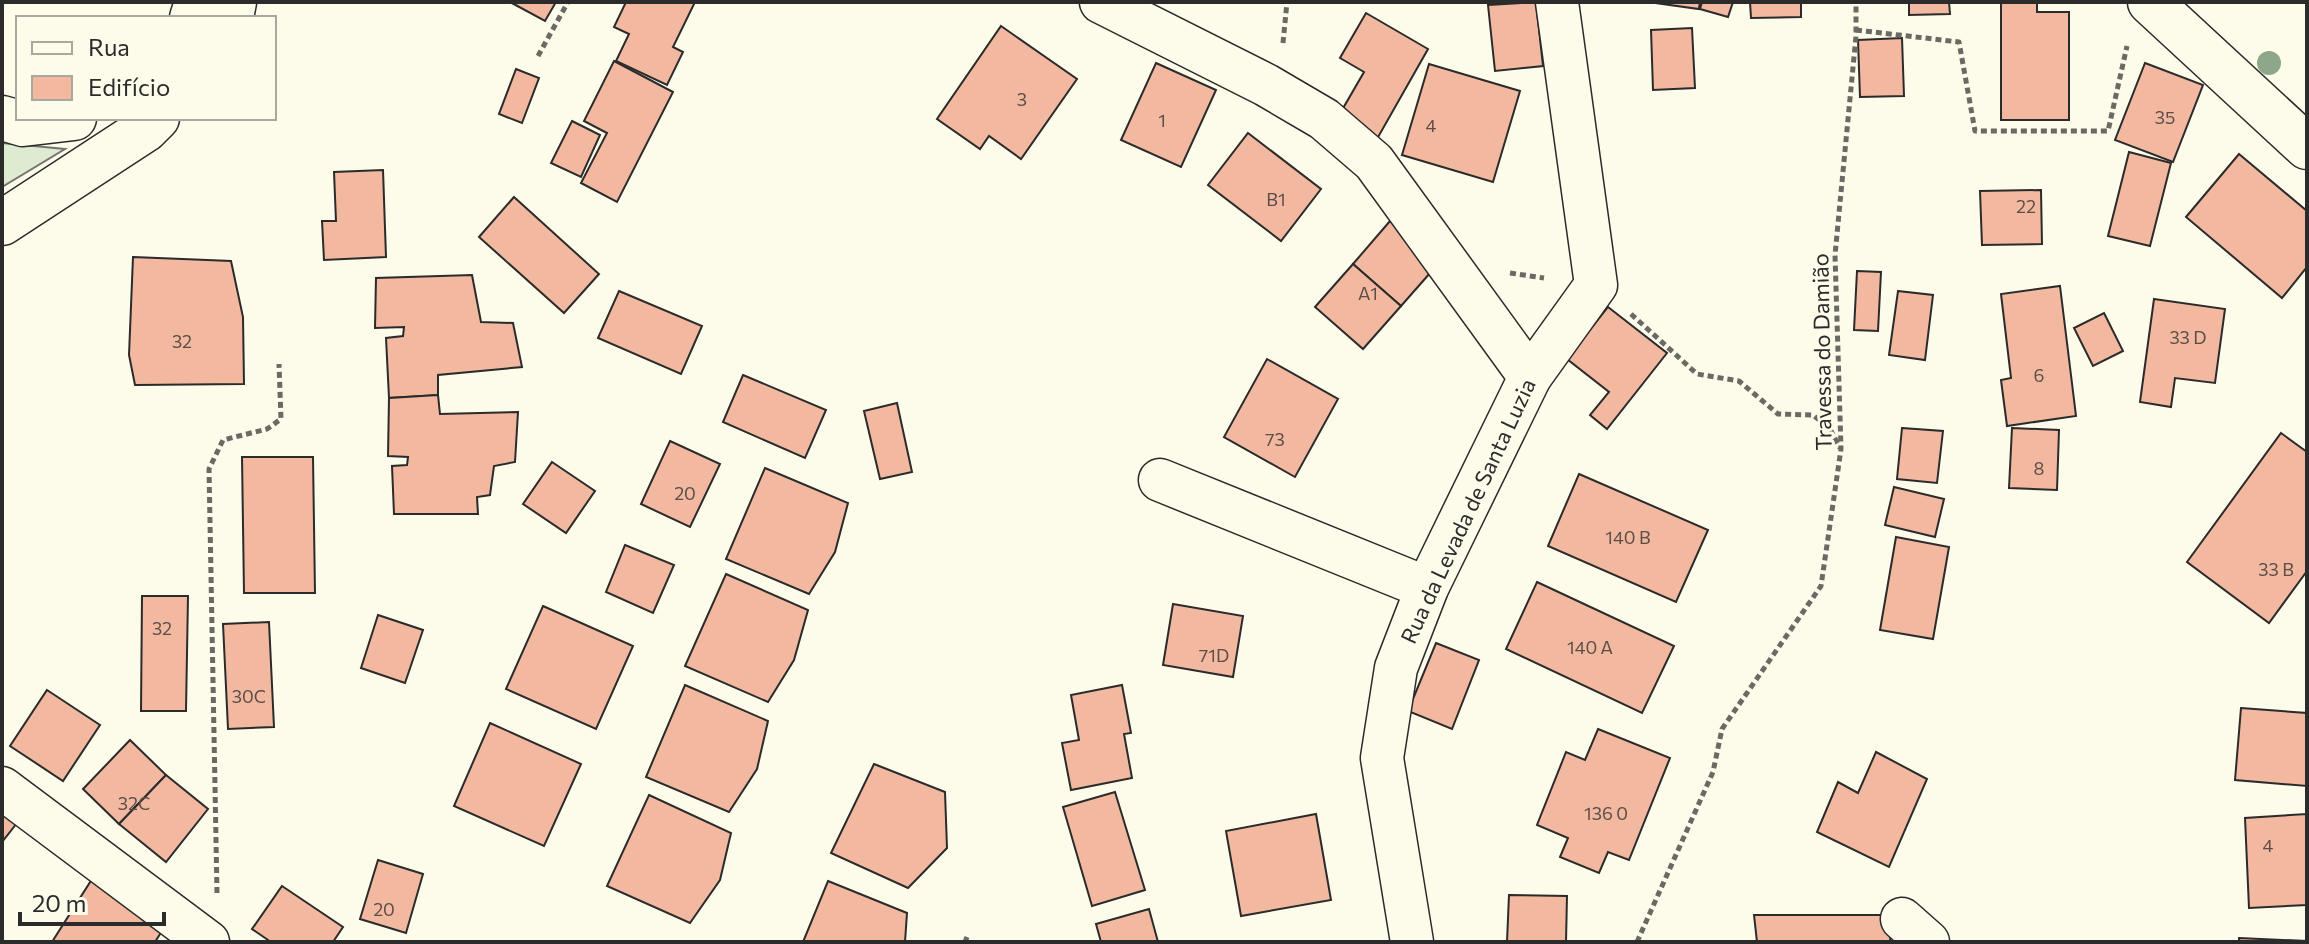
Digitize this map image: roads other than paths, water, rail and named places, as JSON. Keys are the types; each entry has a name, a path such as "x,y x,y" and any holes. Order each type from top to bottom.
{"main road":[{"path":"2140,16 2307,147"},
{"path":"2,118 23,124 57,120"},
{"path":"2,223 146,129 155,120"}],"street":[{"path":"1101,2 1266,85 1324,119 1374,162 1530,377"},
{"name":"Rua da Levada de Santa Luzia","path":"1412,942 1382,758 1396,668 1427,588 1530,377 1596,285 1557,2"},
{"path":"1160,480 1427,588"},
{"path":"2,788 208,942"}]}
